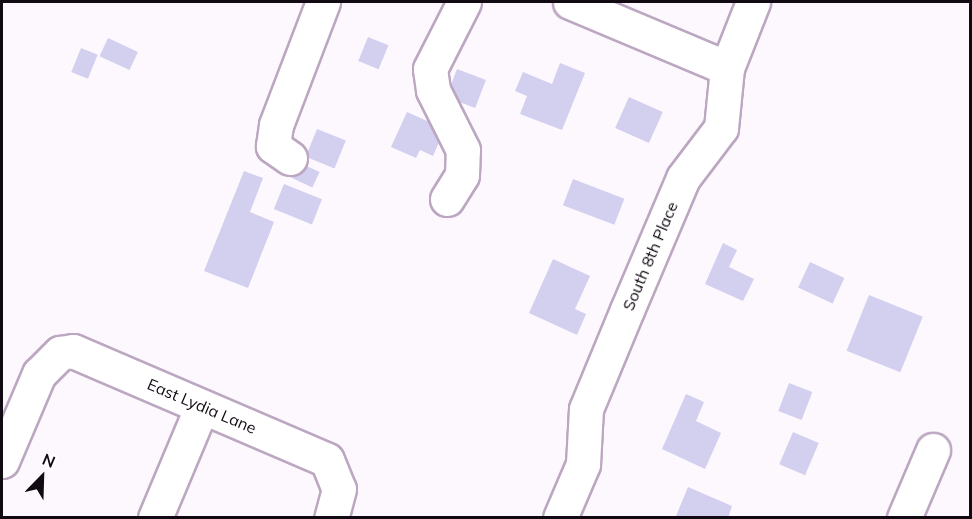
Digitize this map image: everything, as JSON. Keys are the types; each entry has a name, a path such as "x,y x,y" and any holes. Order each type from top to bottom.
{"street":[{"path":"290,158 273,146 276,125 323,2"},
{"path":"447,199 462,175 463,150 433,90 430,69 464,2"},
{"path":"570,2 728,68"},
{"name":"South 8th Place","path":"560,518 583,464 586,409 683,178 721,128 728,68 753,2"},
{"name":"East Lydia Lane","path":"2,461 39,374 49,361 73,351 327,460 335,503"},
{"path":"155,518 202,406"},
{"path":"904,518 933,450"}],"building":[{"path":"368,37 388,45 379,69 358,61"},
{"path":"108,38 138,52 129,70 100,56"},
{"path":"81,48 98,55 88,79 71,72"},
{"path":"560,63 585,73 562,130 520,114 527,96 515,91 523,72 552,84"},
{"path":"457,69 486,80 475,108 446,97"},
{"path":"629,97 663,112 649,143 615,128"},
{"path":"407,112 445,129 433,156 420,150 416,158 391,147"},
{"path":"317,129 346,141 335,168 306,157"},
{"path":"296,161 320,172 312,187 289,176"},
{"path":"244,171 263,178 250,212 274,222 248,288 204,271"},
{"path":"573,179 624,199 614,225 563,205"},
{"path":"284,184 322,199 312,224 274,209"},
{"path":"723,243 737,250 729,267 754,279 743,301 705,284"},
{"path":"553,259 590,276 575,309 586,314 577,335 529,313"},
{"path":"810,262 844,278 833,303 798,287"},
{"path":"869,295 923,317 900,372 847,351"},
{"path":"789,383 812,392 802,420 778,411"},
{"path":"686,394 704,402 696,421 721,433 705,469 662,449"},
{"path":"793,432 819,443 805,475 779,464"},
{"path":"688,487 732,506 728,518 676,516"}]}
